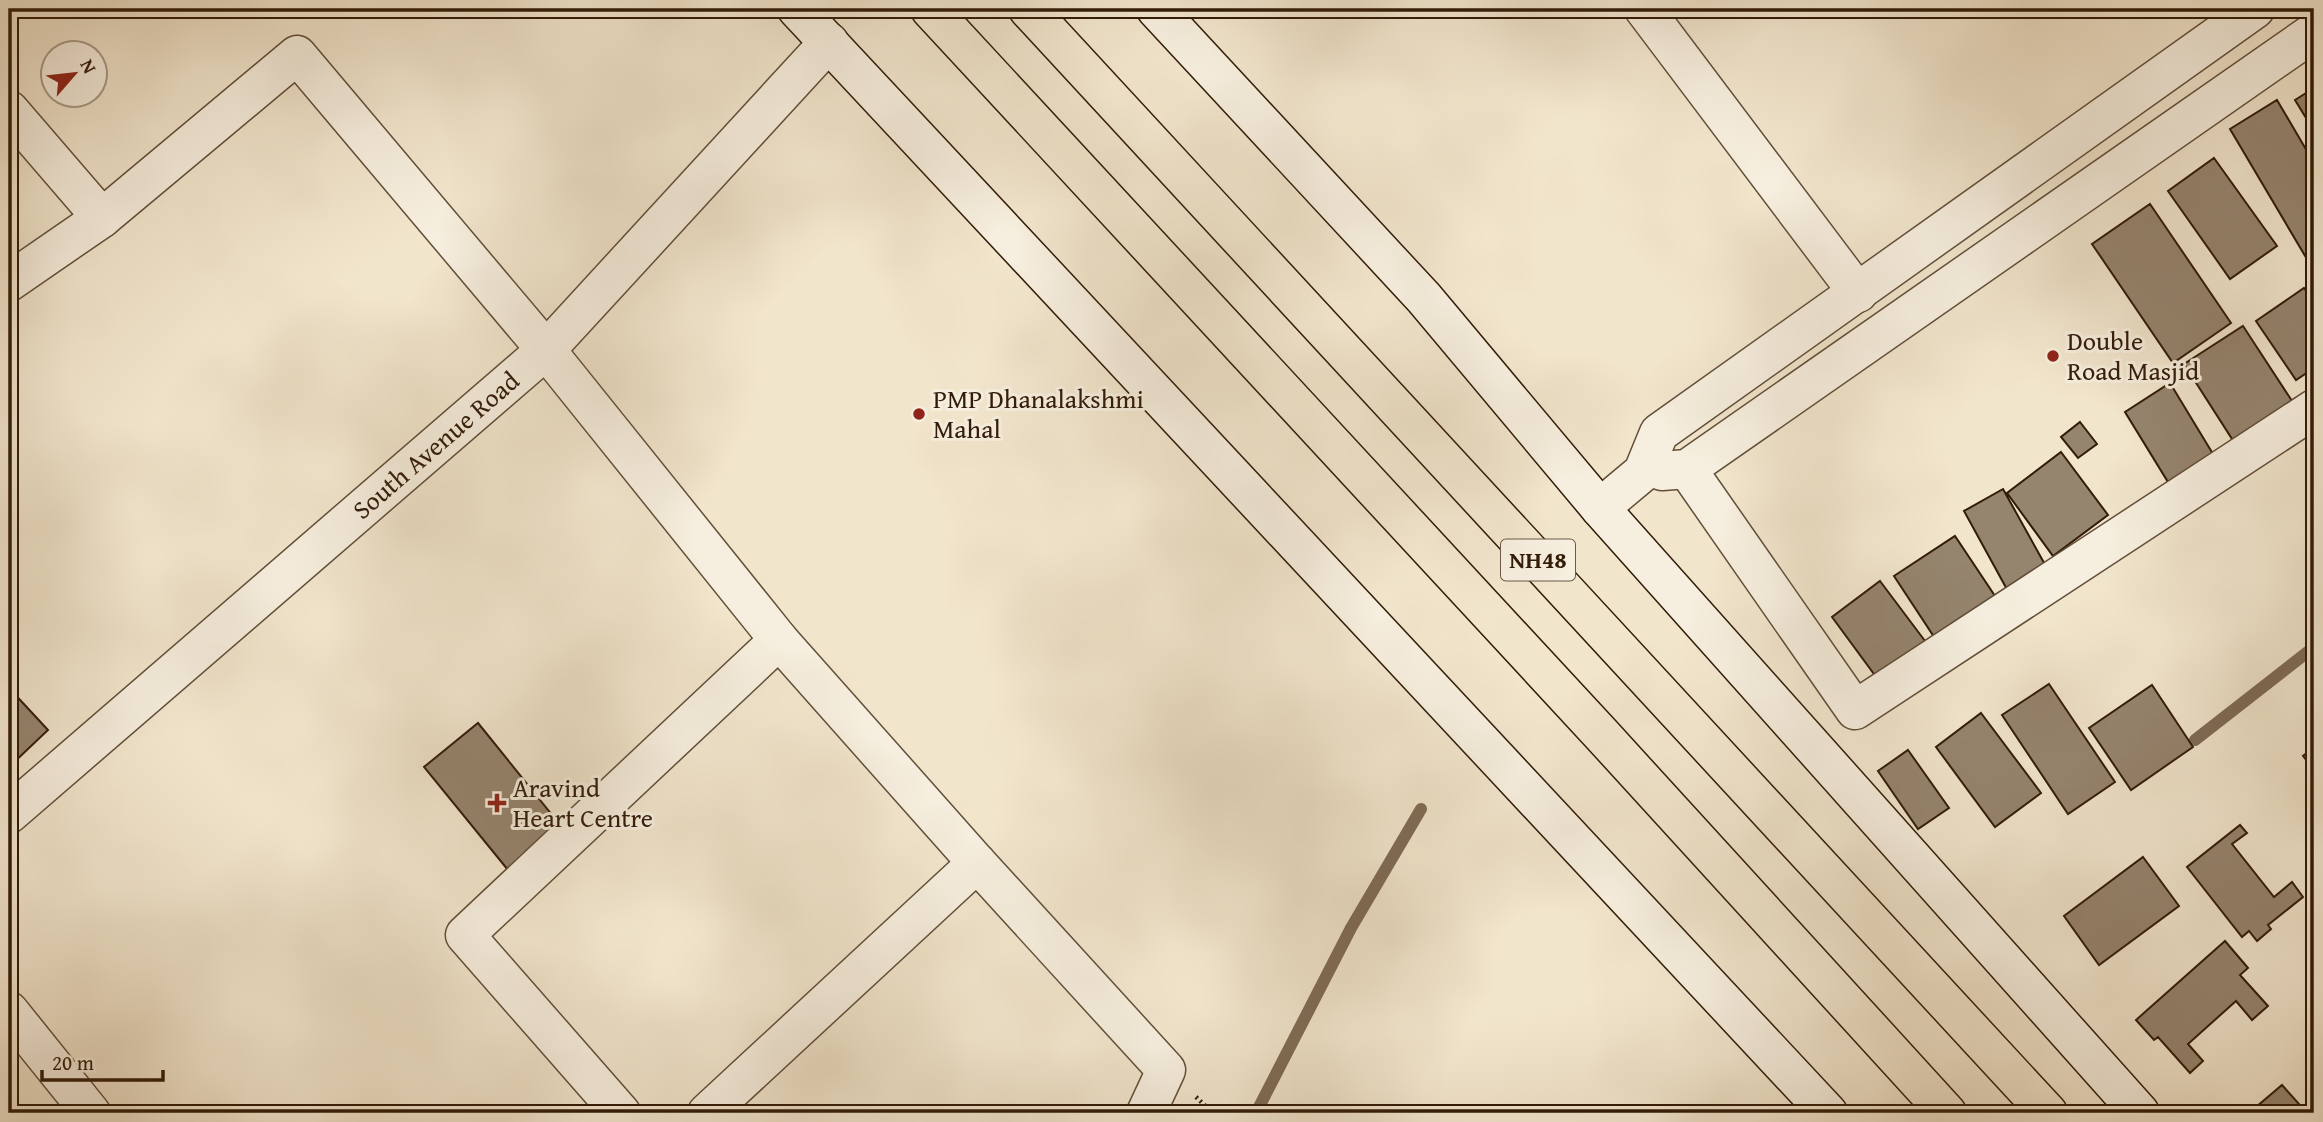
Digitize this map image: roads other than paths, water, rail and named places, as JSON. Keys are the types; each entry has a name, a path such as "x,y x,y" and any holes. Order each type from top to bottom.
{"highway":[{"name":"NH48","path":"930,9 1602,735 1947,1113"},
{"name":"NH48","path":"1028,9 2048,1113"}],"street":[{"path":"797,9 1828,1113"},
{"path":"1156,9 1424,298 1600,508 2140,1113"},
{"path":"1644,9 1858,293"},
{"path":"1600,508 1643,472 1658,433 2255,9"},
{"path":"1643,472 1687,469 2314,32"},
{"name":"South Avenue Road","path":"9,814 545,350 829,43"},
{"path":"9,282 102,218 298,55 545,350 779,640 1166,1070 1146,1113"},
{"path":"9,110 102,218"},
{"path":"1687,469 1855,710 2314,408"},
{"path":"621,1113 465,935 779,640"},
{"path":"706,1113 977,863"},
{"path":"9,1011 91,1113"}],"waterway":[{"path":"2195,740 2314,647"},
{"path":"1256,1113 1351,928 1421,809"}],"place":[{"name":"Double Road Masjid","path":"2053,356"},
{"name":"PMP Dhanalakshmi Mahal","path":"919,414"},
{"name":"Aravind Heart Centre","path":"497,803"}]}
